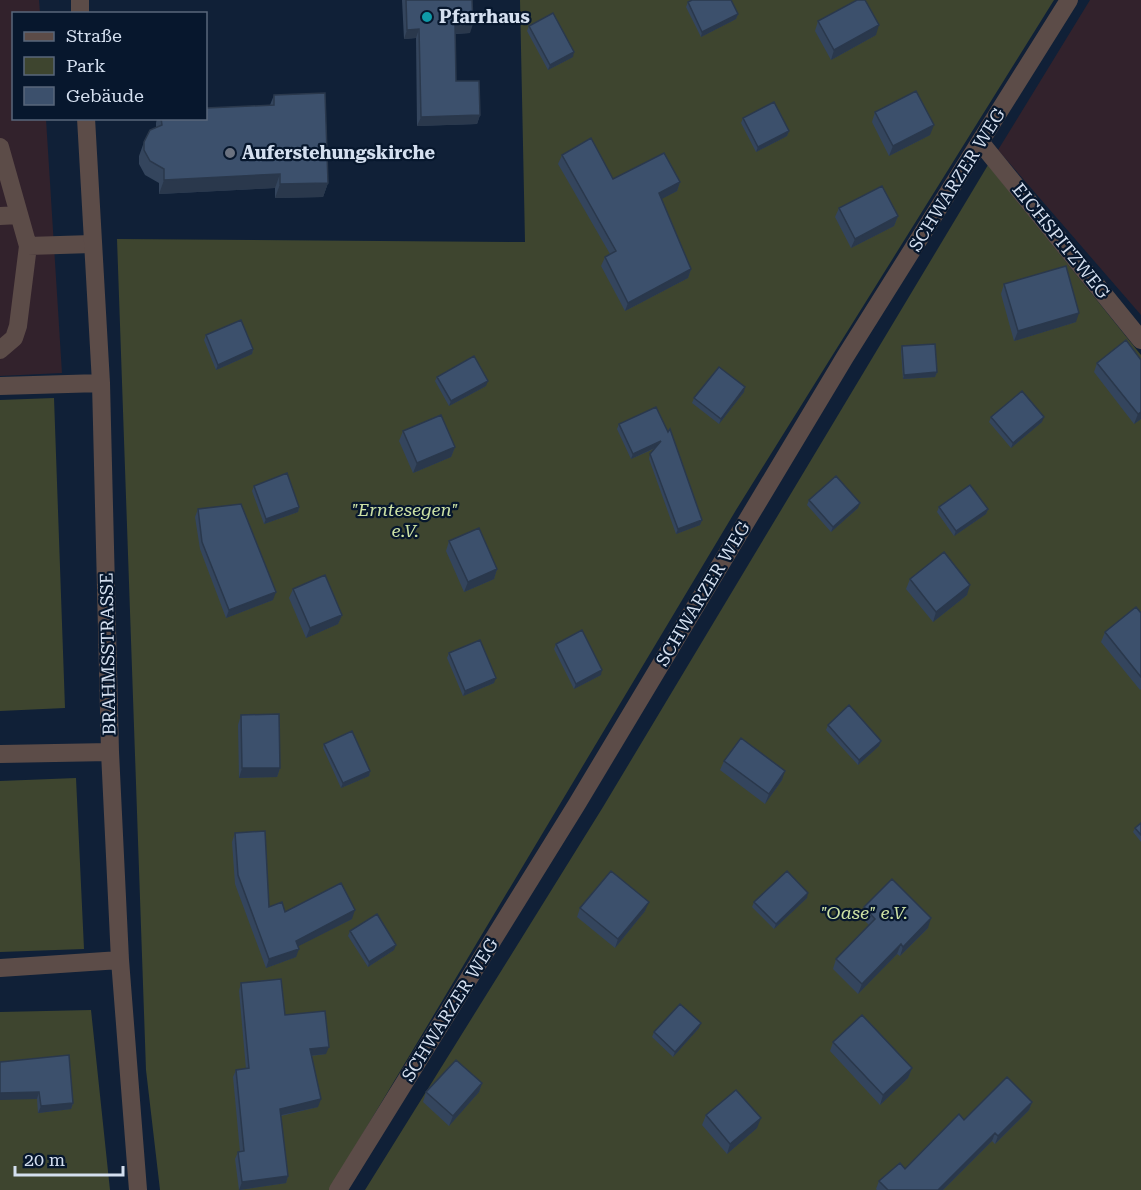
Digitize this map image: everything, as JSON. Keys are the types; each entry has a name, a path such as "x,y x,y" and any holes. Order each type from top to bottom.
{"street":[{"name":"SCHWARZER WEG","path":"338,1190 577,804 845,357 1069,0"},
{"name":"BRAHMSSTRASSE","path":"86,120 101,382 110,752 120,960 138,1190"},
{"name":"EICHSPITZWEG","path":"981,142 1141,340"},
{"path":"0,147 28,246 18,326 14,338 0,350"},
{"path":"0,216 19,215"},
{"path":"28,246 92,244"},
{"path":"0,386 101,382"},
{"path":"0,754 110,752"},
{"path":"0,968 120,960"}],"shaded area":[{"path":"0,0 39,0 40,12 12,12 12,120 46,120 62,373 0,376"},
{"path":"1090,0 1141,0 1141,315 998,150"}],"green space":[{"name":"\"Erntesegen\" e.V.","path":"520,0 1054,0 736,510 329,1190 160,1190 146,1070 117,239 525,242"},
{"name":"\"Oase\" e.V.","path":"988,165 1141,355 1141,1190 365,1190 603,807"},
{"path":"54,398 65,708 0,711 0,400"},
{"path":"76,778 84,949 0,952 0,781"},
{"path":"91,1010 110,1190 0,1190 0,1012"}],"building":[{"path":"406,0 472,0 473,24 455,25 456,81 479,81 480,115 421,117 419,29 407,30"},
{"path":"692,0 731,0 738,14 702,32 688,2"},
{"path":"857,0 865,0 879,25 834,50 818,21"},
{"path":"553,13 574,52 550,65 529,26"},
{"path":"916,91 934,125 893,146 875,112"},
{"name":"Auferstehungskirche","path":"325,93 328,183 280,184 280,174 164,180 164,169 150,161 144,150 144,142 150,130 162,125 161,120 207,120 207,108 274,105 274,95"},
{"path":"774,102 789,131 758,147 743,118"},
{"path":"591,138 613,179 664,153 680,182 659,193 691,269 628,303 605,257 616,251 562,155"},
{"path":"882,186 898,216 855,239 839,208"},
{"path":"1066,266 1079,313 1018,331 1004,284"},
{"path":"241,320 253,349 218,365 206,335"},
{"path":"1126,340 1141,360 1141,412 1138,414 1097,363"},
{"path":"935,344 937,372 904,375 902,346"},
{"path":"474,356 488,381 451,401 437,377"},
{"path":"719,367 745,387 721,419 694,398"},
{"path":"1022,391 1044,417 1013,443 991,417"},
{"path":"656,407 668,432 670,429 702,520 678,529 650,454 661,441 633,454 619,424"},
{"path":"441,415 455,447 417,463 403,431"},
{"path":"287,473 299,507 266,519 254,486"},
{"path":"836,476 860,503 833,527 809,500"},
{"path":"970,485 988,509 956,531 939,507"},
{"path":"241,504 276,592 229,610 202,542 198,509"},
{"path":"479,528 497,569 468,582 449,541"},
{"path":"944,552 970,585 936,612 910,579"},
{"path":"325,575 342,615 310,628 293,589"},
{"path":"1136,607 1141,613 1141,677 1105,632"},
{"path":"582,630 602,670 576,684 556,644"},
{"path":"480,640 496,678 465,691 449,653"},
{"path":"849,705 881,741 859,760 828,725"},
{"path":"279,714 280,768 242,768 241,715"},
{"path":"352,731 370,771 343,783 324,744"},
{"path":"741,738 785,771 769,794 724,761"},
{"path":"1141,823 1141,835 1135,828"},
{"path":"265,831 269,907 282,902 285,912 341,883 355,910 296,941 299,949 269,959 238,875 235,833"},
{"path":"611,871 649,902 618,939 580,908"},
{"path":"787,871 808,893 776,924 754,902"},
{"path":"892,879 931,918 903,947 901,944 862,984 836,959 875,919 864,907"},
{"path":"377,914 396,945 369,962 350,931"},
{"path":"281,979 285,1015 325,1011 329,1047 310,1049 321,1099 280,1109 288,1176 242,1182 238,1152 244,1151 236,1070 249,1068 241,983"},
{"path":"680,1004 701,1023 675,1052 654,1032"},
{"path":"862,1015 912,1068 883,1095 833,1042"},
{"path":"69,1055 73,1103 41,1106 39,1092 0,1093 0,1062"},
{"path":"456,1060 482,1083 453,1116 426,1092"},
{"path":"1007,1077 1032,1102 998,1136 995,1133 938,1190 888,1190 879,1181 900,1163 905,1169 959,1114 964,1120"},
{"path":"736,1090 761,1118 730,1144 706,1115"}],"place":[{"name":"Pfarrhaus","path":"427,17"},
{"name":"Auferstehungskirche","path":"230,153"}]}
